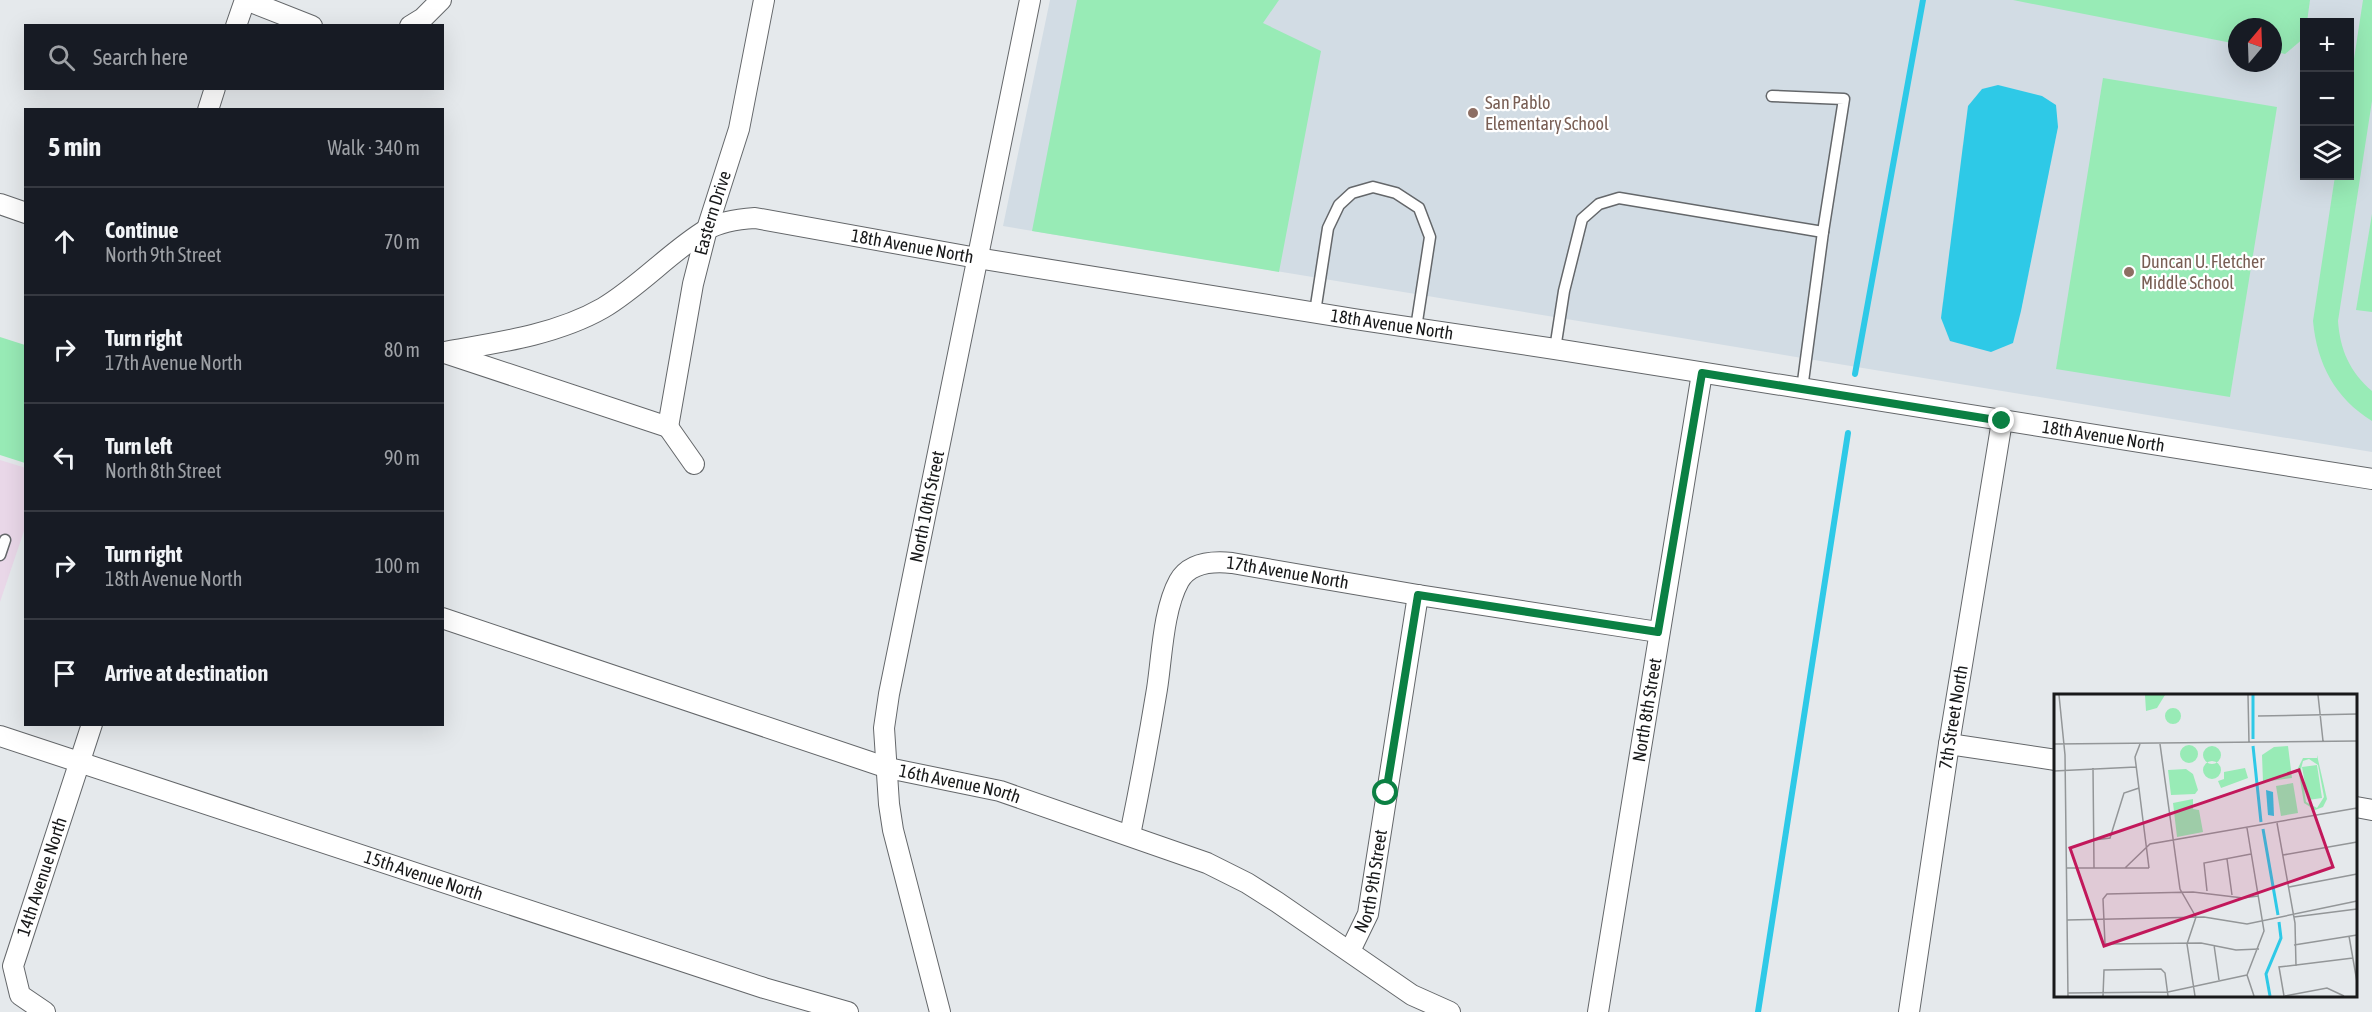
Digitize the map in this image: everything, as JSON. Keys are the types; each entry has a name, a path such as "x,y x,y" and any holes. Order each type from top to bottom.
{"street":[{"path":"237,24 245,0 307,24"},
{"path":"413,24 423,18 441,0"},
{"name":"Eastern Drive","path":"668,427 693,284 707,229 739,129 764,0"},
{"name":"North 10th Street","path":"940,1012 893,830 884,728 1030,0"},
{"path":"209,108 214,90"},
{"path":"0,204 24,212"},
{"name":"18th Avenue North","path":"444,352 513,340 568,323 603,308 707,229 732,220 755,218 977,258 2372,479"},
{"name":"18th Avenue North","path":"444,352 668,427"},
{"name":"North 8th Street","path":"1598,1012 1658,632 1702,373"},
{"name":"7th Street North","path":"1909,1012 1949,744 2002,421"},
{"path":"668,427 694,464"},
{"name":"17th Avenue North","path":"1130,835 1148,748 1170,607 1180,580 1194,566 1215,561 1232,562 1418,595 1658,632"},
{"name":"North 9th Street","path":"1350,951 1368,914 1418,595"},
{"name":"16th Avenue North","path":"444,619 888,768 1000,791 1207,863 1247,883 1412,995 1450,1012"},
{"path":"79,763 91,726"},
{"name":"15th Avenue North","path":"0,736 754,985 848,1012"},
{"path":"1949,744 2054,760"},
{"name":"14th Avenue North","path":"45,1012 20,995 13,966 79,763"},
{"path":"2357,807 2372,810"}],"lane":[{"path":"1772,96 1844,99 1822,232 1802,389"},
{"path":"1315,312 1328,228 1339,205 1352,193 1373,187 1396,193 1419,208 1430,237 1416,328"},
{"path":"1555,349 1564,291 1582,219 1599,204 1619,198 1822,232"},
{"path":"0,555 5,540"}],"shaded area":[{"path":"1050,0 2372,0 2372,452 1003,226"},
{"path":"0,460 24,467 24,531 0,602"}],"green space":[{"path":"1077,0 1279,0 1263,23 1321,51 1279,272 1032,231"},
{"path":"2013,0 2310,0 2308,18 2300,18 2300,41 2285,54 2282,53 2282,18 2228,18 2228,42"},
{"path":"2363,0 2372,0 2372,101 2338,321 2341,342 2348,360 2364,384 2372,391 2372,421 2348,402 2330,378 2319,352 2313,321 2334,180 2354,180 2354,59"},
{"path":"2103,78 2277,107 2230,397 2056,369"},
{"path":"2372,214 2372,312 2356,310"},
{"path":"0,337 24,345 24,463 0,455"}],"water":[{"path":"1998,85 2042,96 2056,105 2058,127 2013,343 1991,352 1950,341 1941,318 1968,106 1982,89"}],"waterway":[{"path":"1855,374 1923,0"},
{"path":"1758,1012 1848,433"}],"place":[{"name":"San Pablo Elementary School","path":"1473,113"},
{"name":"Duncan U. Fletcher Middle School","path":"2129,272"}],"route":[{"path":"1386,793 1418,595 1658,632 1702,373 2002,421"}]}
